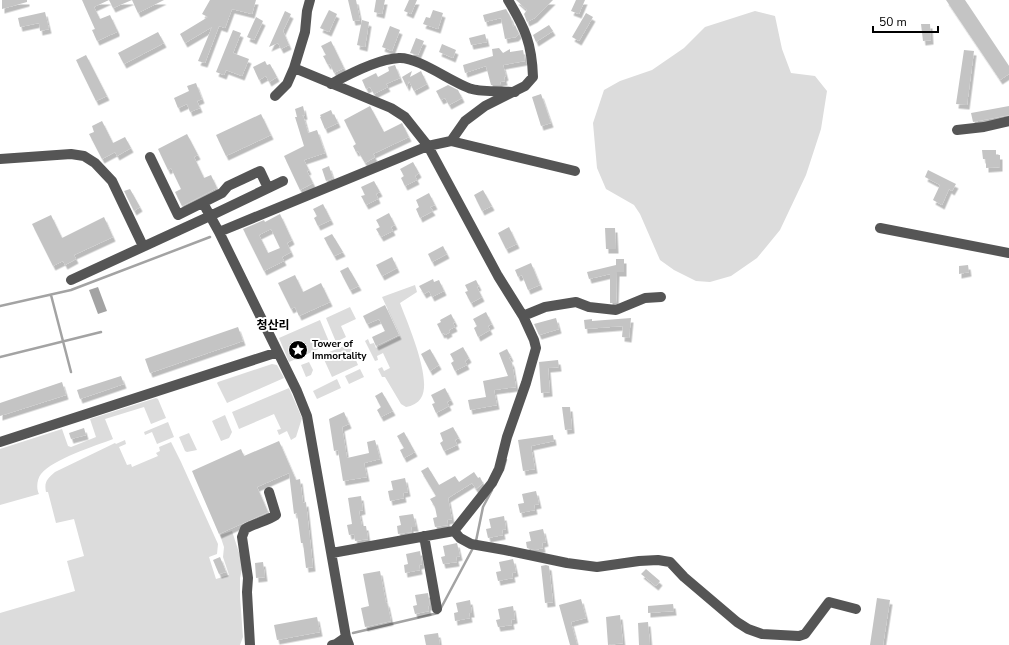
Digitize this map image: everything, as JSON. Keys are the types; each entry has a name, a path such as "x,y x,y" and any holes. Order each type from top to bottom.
{"street":[{"path":"275,96 287,84 294,68 305,32 307,11 310,0"},
{"path":"451,141 465,121 486,106 526,86 533,77 530,45 523,24 508,0"},
{"path":"331,84 358,71 390,60 401,58 414,62 473,90 515,92"},
{"path":"294,68 391,108 405,118 428,146 498,276 523,316 536,348 498,469 492,483 454,531 332,553"},
{"path":"957,130 984,127 1009,121"},
{"path":"219,232 428,146 451,141 575,171"},
{"path":"0,159 72,154 84,156 95,163 112,181 143,246"},
{"path":"150,157 178,215 222,194 228,186 260,171 268,188"},
{"path":"71,280 284,181"},
{"path":"203,204 219,232 278,352 297,391 307,416 348,641 332,645"},
{"path":"880,228 1009,253"},
{"path":"523,316 545,307 576,302 589,307 616,310 644,298 661,297"},
{"path":"0,442 278,352"},
{"path":"250,645 247,592 248,578 242,537 245,529 276,515 269,492"},
{"path":"454,531 460,538 471,544 567,563 596,567 639,561 658,560 670,562 684,577 737,622 748,629 762,634 799,636 805,634 829,602 856,610"},
{"path":"424,536 437,609"}],"shaded area":[{"path":"755,11 775,16 782,49 791,73 815,76 827,91 821,129 806,175 780,230 757,258 731,276 710,282 696,281 674,270 660,260 640,214 634,205 606,189 597,168 593,123 604,90 620,81 652,70 684,48 705,27"},
{"path":"415,285 417,292 400,303 418,351 424,378 424,390 418,401 413,405 406,407 401,404 385,377 382,377 378,369 382,367 384,371 390,368 383,353 377,356 378,360 375,361 365,341 368,339 370,344 374,343 376,348 400,336 382,297"},
{"path":"98,287 107,311 98,314 89,290"},
{"path":"350,307 356,319 341,326 346,337 336,342 326,318"},
{"path":"320,320 330,344 289,362 279,338"},
{"path":"349,344 358,365 332,377 322,355"},
{"path":"309,362 313,370 311,375 306,377 301,365"},
{"path":"272,364 277,365 284,378 227,403 217,383 218,382"},
{"path":"360,369 364,377 349,384 345,376"},
{"path":"337,379 341,388 317,399 313,391"},
{"path":"289,388 302,418 296,437 291,440 287,431 279,435 277,430 281,429 274,414 239,429 232,412"},
{"path":"156,398 158,399 166,418 151,424 144,407 105,419 113,439 64,458 47,468 41,474 38,481 37,486 39,494 0,505 0,449 62,429 68,446 71,447 96,437 90,419"},
{"path":"225,415 232,432 229,438 221,441 212,421"},
{"path":"168,422 174,437 157,444 152,432 145,435 144,432"},
{"path":"189,433 197,450 187,452 185,451 179,437"},
{"path":"125,440 126,444 119,447 127,465 131,464 132,467 158,456 156,453 160,451 159,447 171,442 218,544 217,554 209,557 216,579 229,575 223,557 224,547 220,535 232,531 243,565 240,578 240,597 243,637 240,645 0,645 0,613 75,591 67,561 84,556 74,519 56,523 48,492 46,492 45,486 47,481 55,472 115,443 116,444"}],"building":[{"path":"2,0 27,0 27,2 2,9"},
{"path":"82,0 109,0 94,7 100,19 110,15 117,32 97,41 92,30 95,29"},
{"path":"109,0 132,0 113,8"},
{"path":"132,0 164,0 138,13"},
{"path":"210,0 256,0 252,14 232,9 225,28 219,26 205,63 198,61 212,27 185,43 180,34 208,17 202,14"},
{"path":"348,0 356,0 360,20 353,21"},
{"path":"376,0 385,0 382,14 374,12"},
{"path":"409,0 417,0 411,14 404,11"},
{"path":"516,0 553,0 535,18 527,22 524,14 527,10"},
{"path":"576,0 585,0 579,14 571,11"},
{"path":"946,0 965,0 1009,66 1009,74 1000,80"},
{"path":"506,9 511,18 513,27 515,25 519,34 516,37 505,39 501,18 485,22 483,15"},
{"path":"329,10 337,14 329,32 320,28"},
{"path":"433,10 443,13 438,29 423,24 426,17 430,18"},
{"path":"285,11 291,14 283,31 289,45 281,49 278,43 269,47"},
{"path":"45,12 49,29 40,31 39,23 20,27 18,18"},
{"path":"586,13 593,17 579,41 572,37"},
{"path":"256,17 263,21 254,40 247,37"},
{"path":"362,20 369,22 365,47 357,45"},
{"path":"921,24 930,24 931,40 923,41"},
{"path":"549,25 553,31 536,42 533,35"},
{"path":"390,26 400,30 392,51 382,47"},
{"path":"233,30 241,33 233,53 249,59 242,76 226,70 224,75 216,72"},
{"path":"158,32 164,43 124,64 118,53"},
{"path":"485,34 487,42 471,45 469,38"},
{"path":"416,38 424,41 418,55 410,53"},
{"path":"331,41 344,68 334,73 330,64 328,65 323,56 326,55 321,46"},
{"path":"442,44 456,50 453,58 439,52"},
{"path":"499,48 503,53 510,49 510,52 523,50 525,61 503,65 506,76 504,77 505,81 500,82 501,85 491,85 486,66 465,73 463,65 493,56 492,49"},
{"path":"964,50 974,51 967,105 956,104"},
{"path":"86,55 107,96 96,101 76,60"},
{"path":"265,61 267,65 270,64 277,77 269,82 266,76 259,80 253,67"},
{"path":"395,65 400,78 386,84 388,87 374,94 370,87 366,89 362,80 376,73 378,77 389,71 388,67"},
{"path":"412,71 410,77 421,71 427,84 414,91 409,81 407,87 402,77"},
{"path":"196,83 202,99 197,101 200,108 190,112 187,104 178,108 174,98 189,91 187,86"},
{"path":"448,85 458,90 462,98 449,105 445,98 441,100 436,91"},
{"path":"541,94 551,123 541,126 532,97"},
{"path":"303,106 305,115 303,116 308,133 317,130 325,153 304,160 309,170 307,171 313,183 300,190 284,156 304,146 295,117 297,117 295,109"},
{"path":"370,106 384,132 402,123 409,137 373,154 375,157 365,163 358,151 356,152 353,146 356,144 344,120"},
{"path":"1009,106 1009,115 973,122 971,113"},
{"path":"331,110 338,123 325,129 320,115"},
{"path":"261,114 271,135 226,156 216,135"},
{"path":"102,121 113,143 125,137 131,148 117,156 115,152 102,159 89,134 94,132 92,126"},
{"path":"187,134 198,155 194,157 204,178 211,175 217,188 182,206 175,192 181,189 171,168 168,170 158,149"},
{"path":"982,150 996,150 996,155 1000,155 1000,167 986,168 986,159 983,159"},
{"path":"413,162 419,173 415,176 417,180 405,186 401,178 404,176 400,169"},
{"path":"329,166 333,178 326,181 322,169"},
{"path":"928,170 956,184 952,191 949,189 942,205 933,200 940,185 925,177"},
{"path":"374,181 380,192 376,194 378,199 366,205 361,196 365,195 361,187"},
{"path":"130,189 140,207 134,211 124,191"},
{"path":"483,190 492,206 482,211 474,195"},
{"path":"429,193 435,205 430,207 433,211 420,218 416,209 419,207 416,200"},
{"path":"323,204 331,220 318,226 314,218 317,216 313,209"},
{"path":"389,213 395,225 391,227 393,231 381,237 376,229 380,227 376,220"},
{"path":"280,214 292,240 287,243 291,252 282,257 284,261 264,271 243,229 264,220 265,222","holes":["271,229 280,248 268,253 259,235"]},
{"path":"51,215 62,238 104,217 113,237 74,255 76,259 65,265 63,261 53,266 32,224"},
{"path":"509,227 517,244 506,249 498,233"},
{"path":"605,228 615,228 616,249 606,249"},
{"path":"332,234 343,252 334,256 324,238"},
{"path":"443,246 447,254 432,262 428,254"},
{"path":"392,257 397,268 382,276 376,265"},
{"path":"616,259 624,259 624,272 617,272 616,303 610,303 610,274 589,279 587,272 616,265"},
{"path":"531,263 540,285 528,290 522,275 518,277 515,270"},
{"path":"968,265 969,272 959,274 959,266"},
{"path":"348,267 359,286 350,290 340,271"},
{"path":"295,275 303,292 321,283 330,302 299,316 295,307 291,309 278,283"},
{"path":"433,279 434,282 439,280 444,291 432,297 429,291 424,294 419,286"},
{"path":"476,280 479,286 477,287 482,297 471,303 465,292 468,291 465,285"},
{"path":"385,305 399,335 376,346 372,337 385,331 379,319 367,324 363,316"},
{"path":"486,312 492,324 488,326 490,330 478,337 474,328 477,326 473,319"},
{"path":"451,314 455,322 453,323 455,327 449,330 450,332 445,335 444,333 442,334 437,324 441,322 440,320"},
{"path":"556,318 559,329 539,335 534,324"},
{"path":"631,318 629,338 622,337 623,326 585,329 584,320 592,319 592,321"},
{"path":"238,327 243,341 150,373 145,359"},
{"path":"463,347 469,358 465,361 467,365 455,371 451,363 454,361 450,354"},
{"path":"430,349 439,365 430,371 421,354"},
{"path":"507,349 511,357 509,358 512,363 516,387 494,390 497,405 470,410 468,400 486,397 483,381 508,376 499,353"},
{"path":"558,360 559,367 548,368 550,392 541,393 539,362"},
{"path":"121,376 124,384 80,399 77,390"},
{"path":"62,382 66,395 0,416 0,403"},
{"path":"445,388 451,400 447,402 449,406 436,413 432,404 435,403 431,395"},
{"path":"382,392 393,411 381,417 377,410 381,407 375,396"},
{"path":"562,407 570,407 572,429 565,430"},
{"path":"344,412 349,424 342,427 347,458 369,453 367,442 375,440 380,459 364,463 367,477 343,481 338,450 334,451 329,419"},
{"path":"453,427 459,438 455,440 457,445 444,451 440,443 443,441 440,433"},
{"path":"84,428 86,435 71,439 69,433"},
{"path":"404,432 415,452 404,458 400,450 404,448 397,436"},
{"path":"553,435 554,441 531,446 535,469 523,471 518,440"},
{"path":"279,441 296,480 300,479 303,503 306,502 313,567 306,568 297,513 294,514 289,473 257,487 268,512 219,534 192,471 241,449 244,456"},
{"path":"428,467 439,485 455,476 459,482 474,472 478,478 480,477 483,483 476,489 472,483 448,498 452,519 447,520 448,525 435,527 433,518 437,517 435,507 430,499 436,496 421,471"},
{"path":"405,478 408,492 403,493 404,498 390,501 388,491 393,490 391,481"},
{"path":"536,491 539,504 534,505 535,510 520,513 518,504 524,503 522,494"},
{"path":"361,496 363,510 359,511 362,526 366,526 368,539 355,541 354,534 349,535 347,525 352,524 348,498"},
{"path":"413,514 416,527 411,527 412,532 398,534 397,526 401,525 399,516"},
{"path":"504,516 506,529 502,530 503,535 488,538 486,529 491,528 489,519"},
{"path":"543,529 546,542 542,543 543,548 535,550 527,548 526,542 531,541 529,532"},
{"path":"457,543 460,556 456,557 457,562 443,564 441,557 445,556 443,546"},
{"path":"420,551 422,564 419,565 420,570 405,573 404,565 408,564 406,554"},
{"path":"220,557 226,572 219,574 213,560"},
{"path":"513,559 516,572 512,573 513,578 498,581 496,572 501,571 499,562"},
{"path":"263,562 265,577 256,578 255,563"},
{"path":"541,566 549,566 553,602 545,603"},
{"path":"646,569 660,581 656,586 641,574"},
{"path":"380,571 391,621 365,627 361,608 369,606 363,574"},
{"path":"428,593 430,606 428,606 429,611 415,614 413,606 417,605 415,595"},
{"path":"877,598 890,600 883,645 870,645"},
{"path":"581,599 586,618 571,622 577,645 570,645 559,605"},
{"path":"470,600 472,613 469,613 470,618 455,621 454,613 458,612 456,603"},
{"path":"673,604 674,611 648,613 648,606"},
{"path":"513,606 515,619 511,620 512,625 498,627 496,620 500,619 498,609"},
{"path":"620,615 623,643 608,645 606,617"},
{"path":"317,617 320,632 277,640 274,625"},
{"path":"648,622 650,645 639,645 638,623"},
{"path":"438,633 440,645 426,645 424,635"}],"waterway":[{"path":"0,306 71,290 210,237"},
{"path":"51,295 71,372"},
{"path":"0,357 101,332"},
{"path":"503,470 506,460"},
{"path":"476,541 483,507 492,490"},
{"path":"441,608 473,548"},
{"path":"353,633 438,613"}],"place":[{"name":"Tower of Immortality","path":"298,350"}],"district":[{"name":"청산리","path":"273,325"}]}
